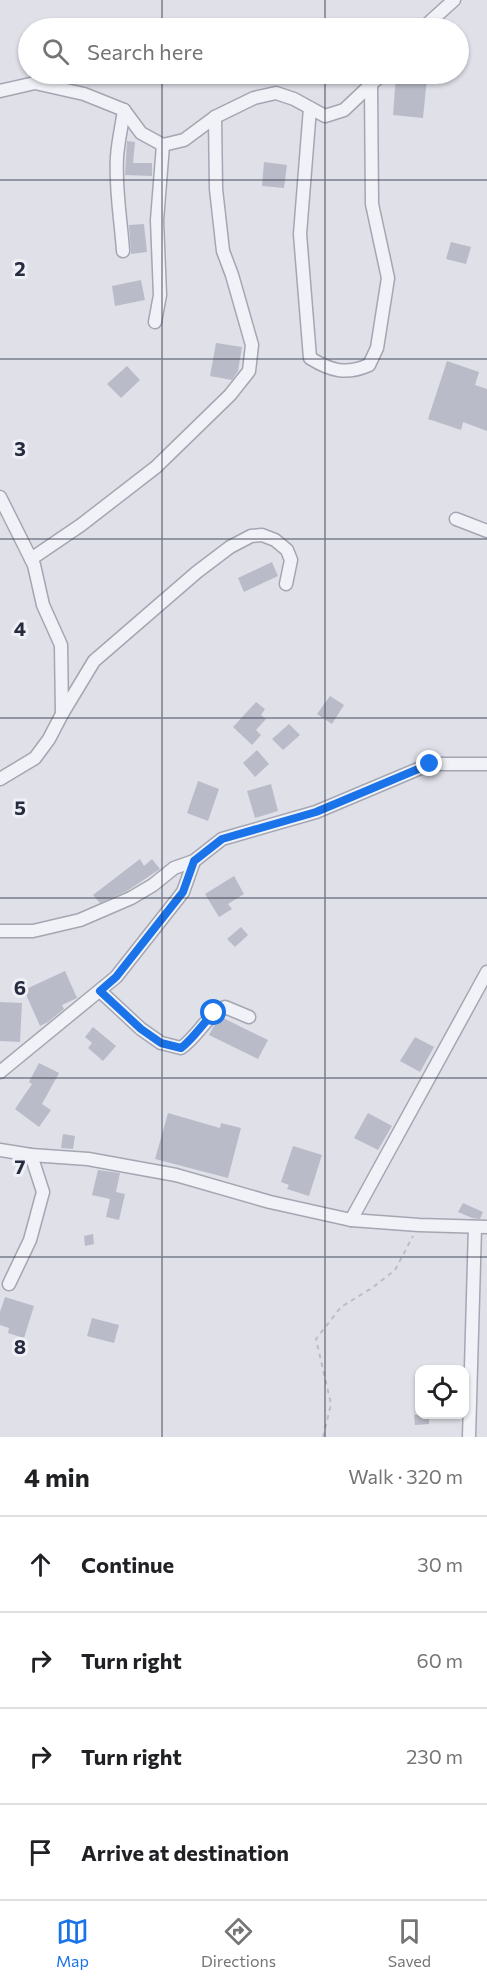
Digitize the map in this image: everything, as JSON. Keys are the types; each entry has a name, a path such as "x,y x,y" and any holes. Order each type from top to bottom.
{"street":[{"path":"434,18 454,0"},
{"path":"0,91 31,84"},
{"path":"39,84 84,94 124,110 141,133 163,145 184,140 215,117 254,98 276,93 325,116 344,110 371,84"},
{"path":"310,108 300,234 310,358 342,372 356,371 369,365 377,348 388,278 372,204 371,84"},
{"path":"123,251 121,218 118,208 117,156 124,110"},
{"path":"32,559 81,525 156,467 230,395 249,371 252,345 223,251 216,189 215,117"},
{"path":"155,322 160,295 157,220 163,145"},
{"path":"0,497 32,559 43,605 61,645 62,714"},
{"path":"456,519 487,531"},
{"path":"0,779 35,758 49,739 94,661 197,572 230,547 251,536 262,535 275,540 287,550 291,560 286,584"},
{"path":"0,931 33,931 81,920 131,898 153,885 174,868 194,861 222,839 316,812 430,764 487,764"},
{"path":"0,1072 116,977 183,892 194,861"},
{"path":"351,1220 487,972"},
{"path":"100,991 141,1029 161,1043 181,1048 192,1040 203,1023 225,1007 249,1017"},
{"path":"0,1150 31,1155 88,1159 176,1175 270,1202 351,1220 419,1226 483,1226 469,1437"},
{"path":"9,1284 30,1240 43,1192 31,1155"}],"path":[{"path":"323,1437 331,1404 316,1339 340,1307 372,1288 395,1270 419,1226"}],"building":[{"path":"395,84 426,84 423,118 393,115"},
{"path":"127,141 135,142 133,163 152,163 152,176 125,175"},
{"path":"264,162 287,165 284,188 262,186"},
{"path":"144,224 147,252 131,254 129,225"},
{"path":"451,242 471,247 466,264 446,259"},
{"path":"141,280 145,300 115,306 112,286"},
{"path":"216,343 242,347 238,371 232,380 210,376"},
{"path":"447,361 479,372 475,385 487,389 487,431 463,422 461,430 428,419"},
{"path":"127,366 140,380 121,398 107,384"},
{"path":"272,562 278,576 244,592 238,578"},
{"path":"330,696 344,705 332,724 317,714"},
{"path":"256,702 265,709 261,715 266,719 256,730 261,735 252,745 233,727"},
{"path":"289,724 300,735 283,750 272,739"},
{"path":"257,750 269,764 255,777 243,763"},
{"path":"198,781 219,789 208,821 187,813"},
{"path":"271,784 278,811 255,818 247,791"},
{"path":"140,859 144,866 152,859 160,869 127,891 100,903 93,895"},
{"path":"234,876 244,894 228,904 232,909 219,917 205,894"},
{"path":"241,927 248,935 235,947 227,939"},
{"path":"65,971 77,998 62,1005 64,1009 40,1026 24,990"},
{"path":"0,1002 22,1003 20,1042 0,1041"},
{"path":"223,1018 268,1040 258,1059 209,1035 214,1026"},
{"path":"93,1027 116,1046 103,1061 88,1048 92,1043 85,1037"},
{"path":"415,1037 434,1047 420,1072 400,1061"},
{"path":"39,1063 59,1073 42,1104 51,1110 39,1127 15,1109 32,1084 29,1082"},
{"path":"168,1113 220,1128 221,1123 241,1128 228,1178 155,1159"},
{"path":"368,1113 392,1126 378,1150 354,1138"},
{"path":"63,1134 75,1136 73,1149 61,1148"},
{"path":"293,1146 322,1155 309,1196 287,1189 289,1185 281,1182"},
{"path":"98,1170 120,1173 116,1192 125,1194 119,1220 106,1217 110,1199 92,1195"},
{"path":"463,1203 483,1212 480,1219 458,1212"},
{"path":"93,1234 94,1244 85,1246 84,1236"},
{"path":"5,1297 34,1306 24,1338 8,1333 9,1328 0,1325 0,1312"},
{"path":"92,1318 119,1325 114,1343 87,1336"},
{"path":"414,1415 415,1419 429,1419 429,1424 415,1425"}],"route":[{"path":"214,1013 203,1023 192,1040 181,1048 161,1043 141,1029 100,991 116,977 183,892 194,861 222,839 316,812 430,764"}]}
